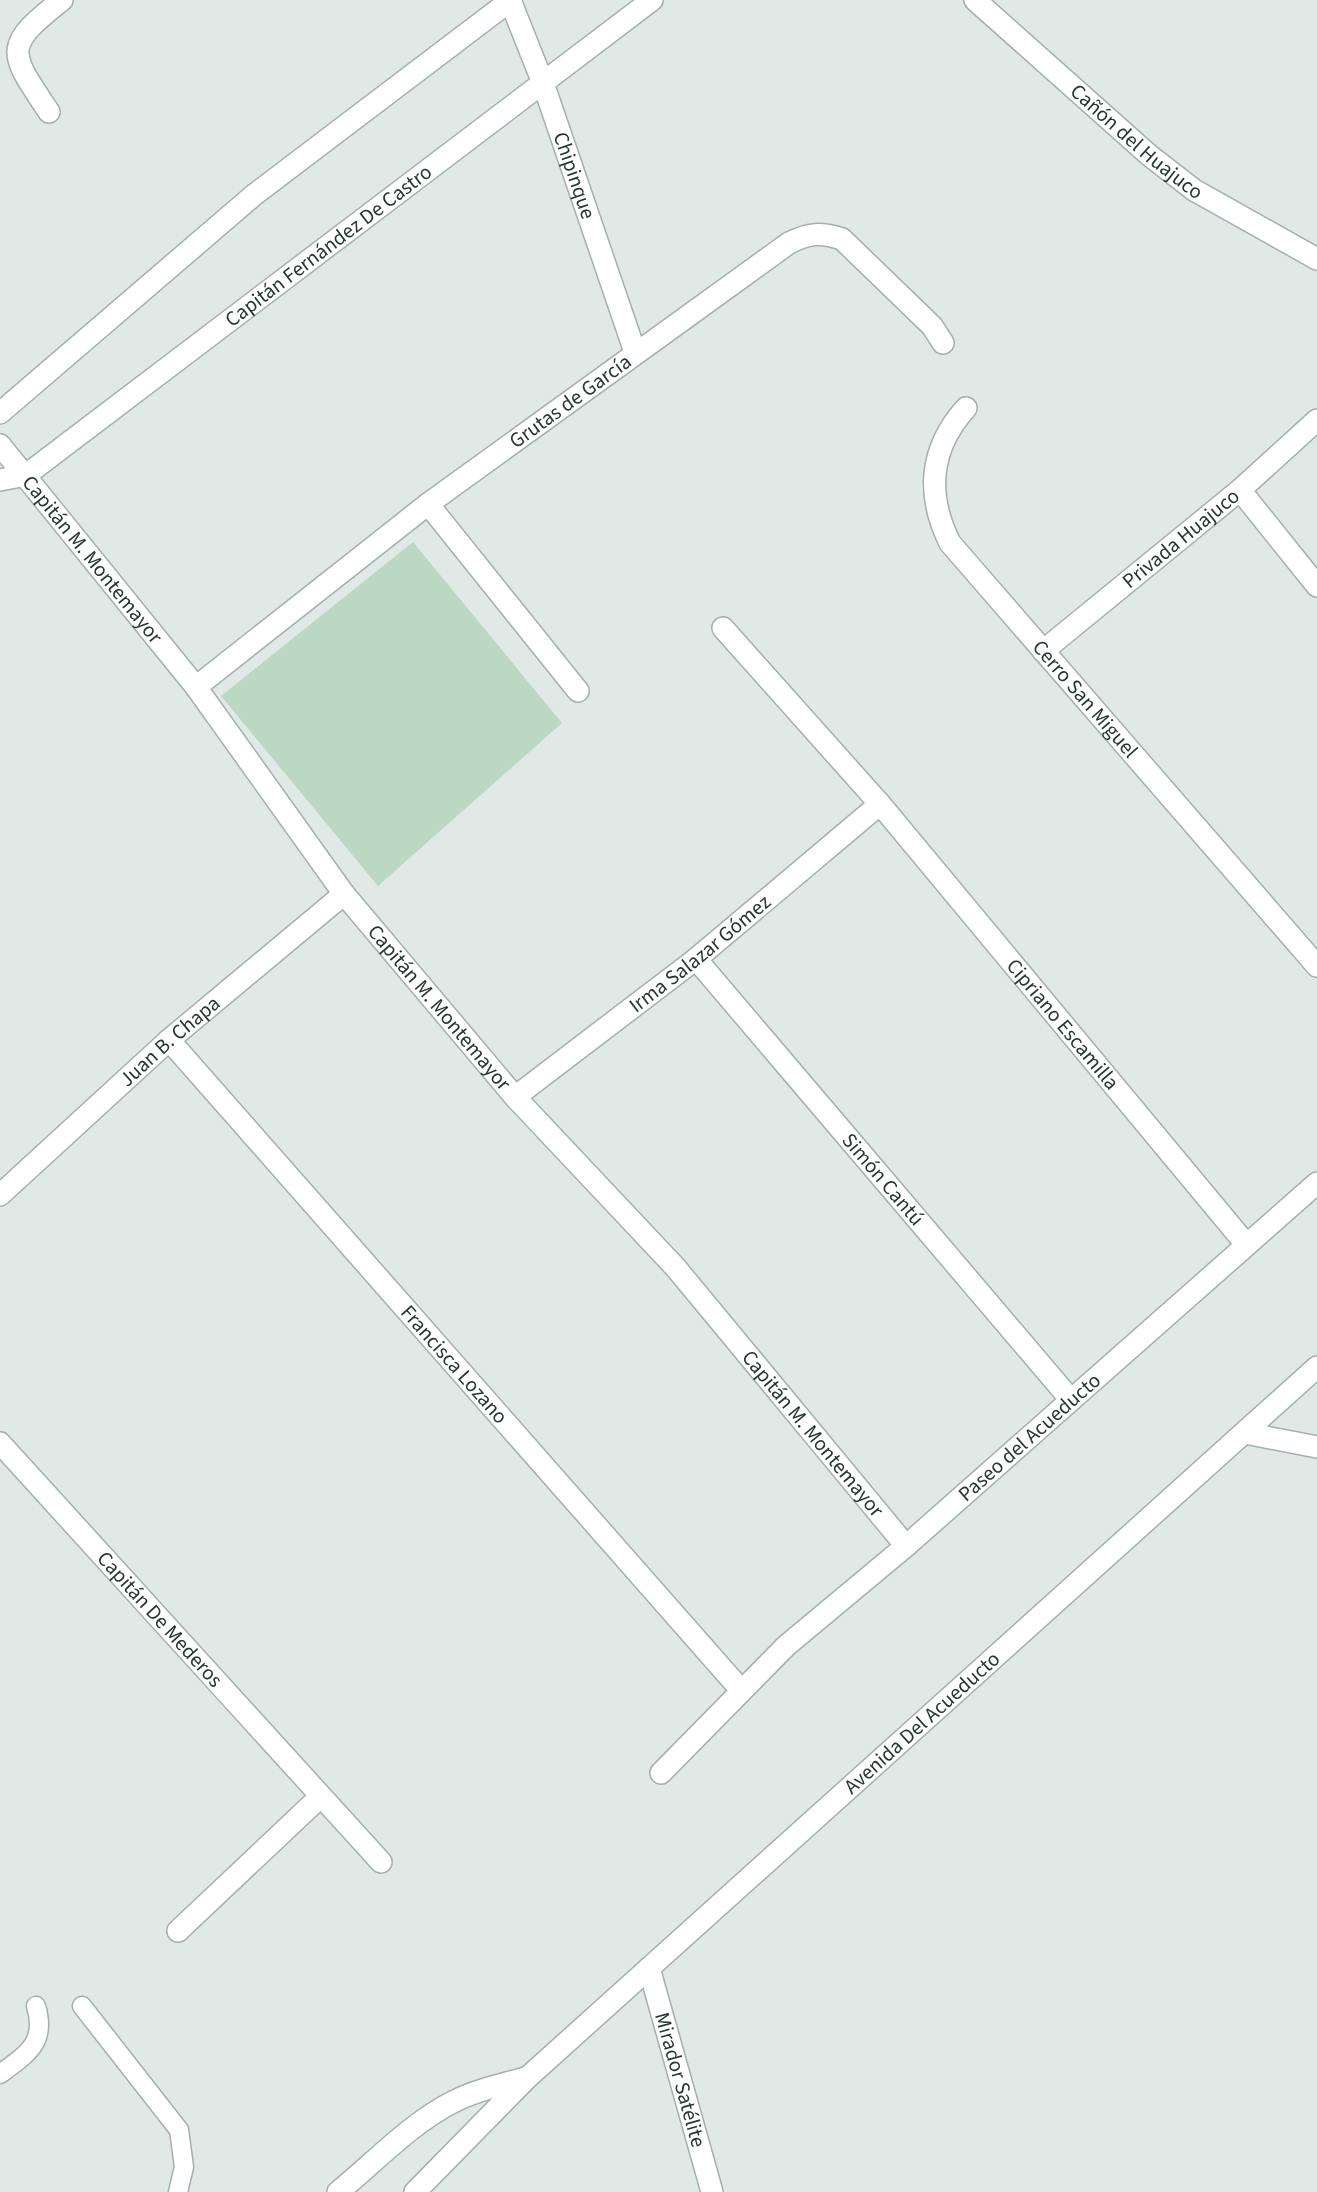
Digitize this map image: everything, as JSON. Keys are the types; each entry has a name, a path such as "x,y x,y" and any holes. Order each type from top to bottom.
{"street":[{"path":"49,112 19,67 16,53 20,38 32,23 62,0"},
{"path":"0,413 254,195 511,0"},
{"name":"Chipinque","path":"511,0 543,83 635,352"},
{"name":"Capitán Fernández De Castro","path":"0,480 26,475 652,0"},
{"name":"Cañón del Huajuco","path":"975,0 1149,155 1194,190 1317,258"},
{"name":"Grutas de García","path":"196,687 428,504 635,352 789,243 806,235 823,233 842,239 932,326 943,343"},
{"name":"Cerro San Miguel","path":"966,408 942,440 933,483 937,517 950,543 1317,966"},
{"name":"Privada Huajuco","path":"1042,652 1240,490 1317,420"},
{"name":"Capitán M. Montemayor","path":"0,444 196,687 344,894 515,1097 676,1268 905,1546"},
{"path":"1240,490 1317,586"},
{"path":"428,504 578,691"},
{"name":"Cipriano Escamilla","path":"723,628 880,804 1245,1243"},
{"name":"Irma Salazar Gómez","path":"515,1097 696,959 880,804"},
{"name":"Juan B. Chapa","path":"0,1195 169,1040 344,894"},
{"name":"Simón Cantú","path":"696,959 1071,1400"},
{"name":"Francisca Lozano","path":"169,1040 741,1690"},
{"name":"Paseo del Acueducto","path":"661,1773 786,1646 905,1546 1245,1243 1317,1183"},
{"name":"Avenida Del Acueducto","path":"424,2188 527,2078 1317,1367"},
{"path":"1245,1433 1317,1447"},
{"name":"Capitán De Mederos","path":"0,1443 382,1862"},
{"path":"178,1931 320,1797"},
{"name":"Mirador Satélite","path":"649,1968 712,2192"},
{"name":"Avenida Del Acueducto","path":"338,2192 429,2117 452,2102 482,2090 527,2078"}],"lane":[{"path":"0,2074 31,2050 39,2035 40,2021 36,2006"},
{"path":"82,2006 179,2130 184,2167 178,2192"}],"green space":[{"path":"413,542 562,723 378,886 221,696"}]}
